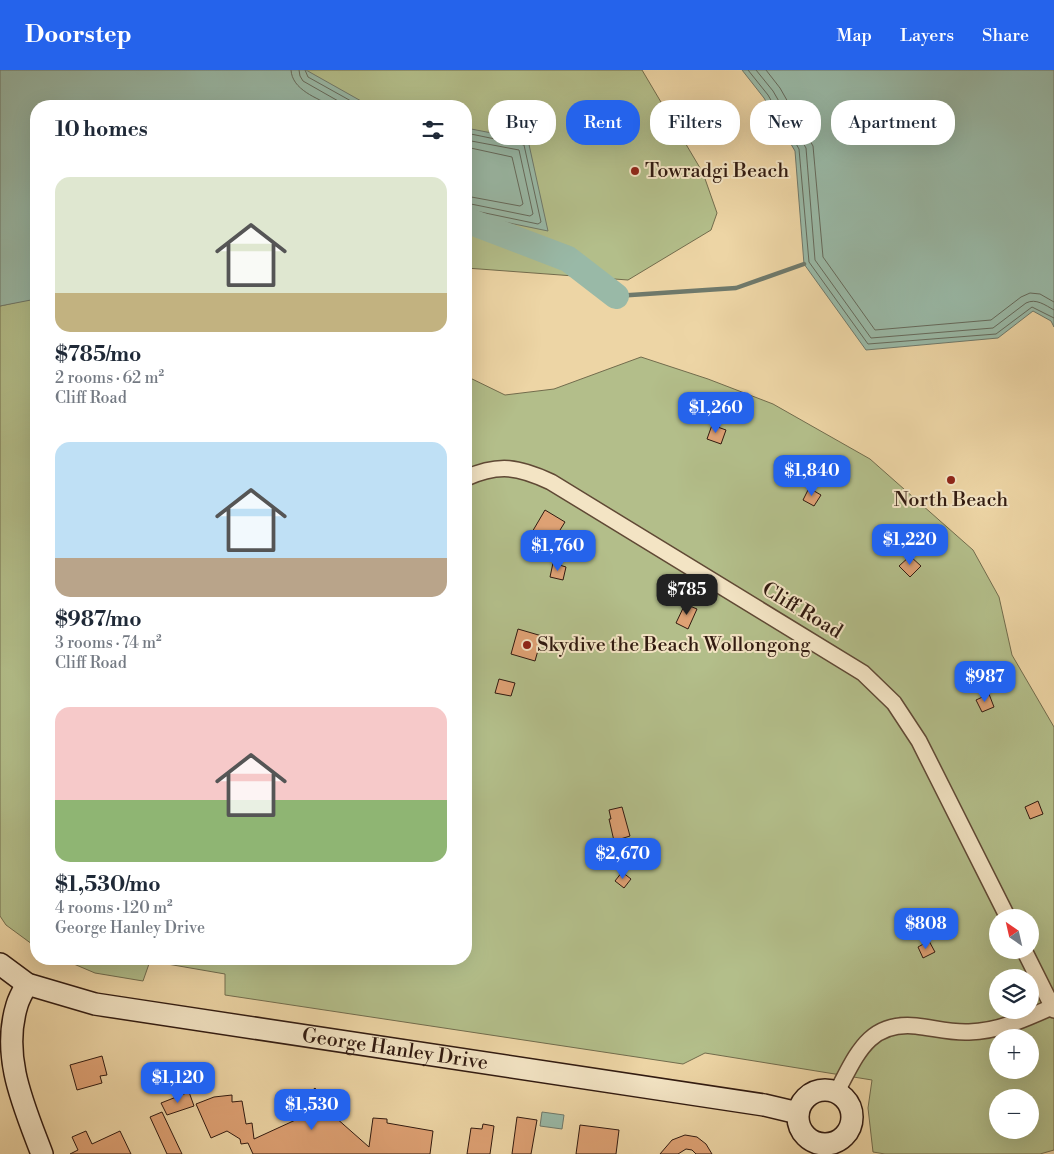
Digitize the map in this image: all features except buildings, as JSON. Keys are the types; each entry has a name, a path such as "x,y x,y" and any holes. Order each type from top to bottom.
{"main road":[{"name":"George Hanley Drive","path":"0,964 27,984 94,1004 764,1105 798,1113"},
{"path":"27,984 17,1003 10,1049 21,1098 42,1154"},
{"path":"828,1091 836,1093 843,1098 851,1113 847,1145 820,1144 812,1141 800,1130 798,1113 805,1099 812,1094 828,1091"}],"street":[{"name":"Cliff Road","path":"472,476 491,469 511,468 531,473 551,482 863,673 894,703 912,729 1003,909"},
{"path":"836,1093 863,1046 882,1030 907,1026 955,1032 992,1030 1053,1009 1028,959"}],"green space":[{"path":"0,70 642,70 660,100 650,100 650,145 686,145 703,173 717,213 711,230 628,280 472,268 472,100 30,100"},
{"path":"30,299 30,943 6,925 0,916 0,306"},
{"path":"641,357 708,379 773,404 870,459 973,550 999,597 1012,655 1054,727 1054,1150 1040,1154 885,1154 873,1152 868,1108 872,1080 705,1053 683,1064 225,995 225,974 173,965 472,965 472,379 505,395 554,389"},
{"path":"76,965 149,965 143,981 95,973"}],"water":[{"path":"0,70 306,70 359,100 30,100 30,300 0,306"},
{"path":"742,70 1054,70 1054,327 1051,321 1033,311 998,338 866,350 804,264 795,151 791,145 821,145 821,100 765,100"},
{"path":"472,129 488,132 488,145 529,145 548,231 472,215"},
{"path":"542,1112 564,1115 562,1129 540,1126"}],"waterway":[{"path":"472,222 568,259 616,296"},
{"path":"616,296 736,288 804,264"}],"place":[{"name":"Towradgi Beach","path":"635,171"},
{"name":"North Beach","path":"951,480"},
{"name":"Skydive the Beach Wollongong","path":"527,645"}]}
